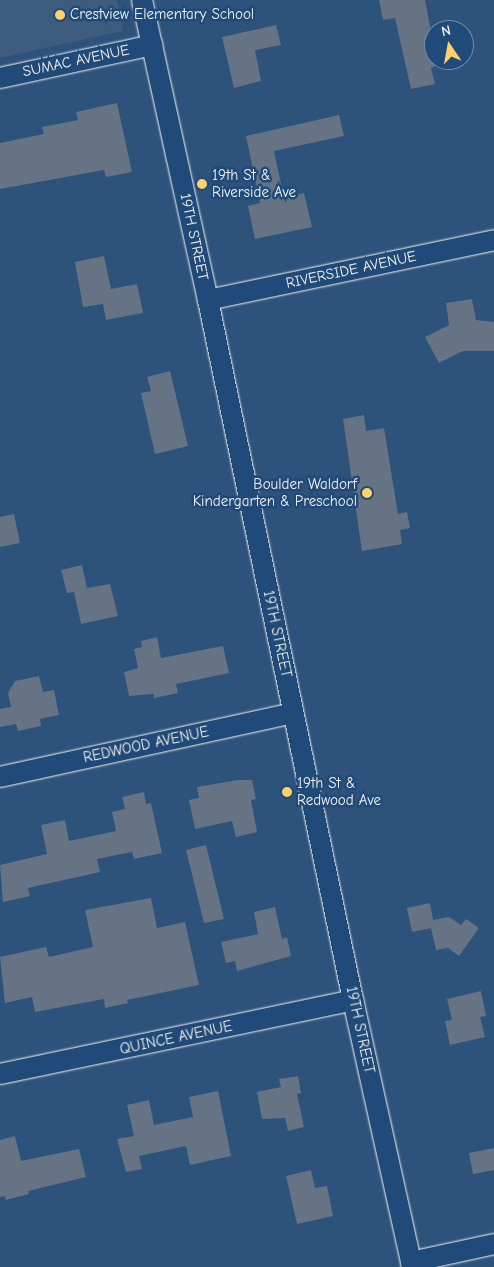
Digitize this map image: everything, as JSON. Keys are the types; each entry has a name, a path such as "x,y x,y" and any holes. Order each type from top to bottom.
{"street":[{"name":"19TH STREET","path":"142,0 208,300 353,1000 412,1264"},
{"name":"SUMAC AVENUE","path":"0,78 152,45"},
{"name":"RIVERSIDE AVENUE","path":"208,300 494,240"},
{"name":"REDWOOD AVENUE","path":"0,777 293,713"},
{"name":"QUINCE AVENUE","path":"0,1074 353,1000"},
{"path":"412,1264 494,1244"}],"shaded area":[{"name":"Crestview Elementary School","path":"0,0 117,0 123,31 0,58"}],"building":[{"path":"379,0 425,0 429,20 424,20 424,70 432,70 435,84 411,89 395,18 383,20"},
{"path":"276,25 281,45 255,50 261,81 234,88 222,37"},
{"path":"117,103 132,172 106,177 104,170 0,189 0,143 44,134 42,127 78,120 76,112"},
{"path":"339,115 344,136 274,151 284,198 304,193 312,227 255,239 248,206 260,203 246,136"},
{"path":"104,256 111,289 137,284 143,313 106,320 103,304 83,307 75,262"},
{"path":"472,299 476,320 494,322 494,351 463,351 439,363 425,337 449,325 446,303"},
{"path":"170,371 188,446 155,454 141,393 151,391 147,377"},
{"path":"364,415 366,431 384,428 398,514 407,512 410,528 400,530 402,544 362,551 343,419"},
{"path":"14,514 20,543 0,547 0,517"},
{"path":"82,565 87,588 110,584 118,616 81,624 74,592 67,593 61,570"},
{"path":"157,637 161,658 223,646 229,673 176,684 178,693 154,698 154,694 129,696 124,672 138,668 134,649 142,647 141,641"},
{"path":"39,676 43,692 54,690 59,715 40,719 41,726 18,731 16,724 0,727 0,709 11,707 8,693 15,681"},
{"path":"238,780 252,780 256,799 251,800 257,832 236,837 232,821 195,829 189,800 199,798 197,787"},
{"path":"144,792 146,804 151,803 162,853 134,859 132,852 97,859 100,872 28,888 30,896 3,902 0,865 47,854 41,825 65,820 69,841 116,831 112,812 125,809 122,797"},
{"path":"206,845 224,919 204,923 186,850"},
{"path":"151,898 157,928 185,922 199,985 127,1000 128,1003 105,1008 104,999 35,1012 32,997 5,1003 0,957 46,947 49,957 93,947 85,910"},
{"path":"430,903 433,920 449,917 461,925 466,919 479,928 459,956 448,948 436,950 431,928 412,932 407,908"},
{"path":"275,907 282,939 287,937 291,956 237,971 235,961 226,963 221,942 258,934 254,912"},
{"path":"481,991 486,1016 480,1017 485,1037 450,1045 445,1021 452,1020 447,999"},
{"path":"298,1076 301,1093 297,1094 304,1127 288,1131 285,1118 262,1119 257,1092 281,1087 279,1079"},
{"path":"218,1091 231,1156 190,1165 186,1146 139,1156 142,1169 126,1172 117,1139 134,1136 127,1105 149,1100 154,1125 193,1117 189,1097"},
{"path":"15,1136 21,1161 79,1149 86,1177 28,1191 29,1194 6,1200 5,1196 0,1197 0,1140"},
{"path":"494,1148 494,1170 473,1174 469,1153"},
{"path":"311,1170 315,1188 327,1186 333,1216 297,1224 286,1176"}],"place":[{"name":"Crestview Elementary School","path":"60,15"},
{"name":"19th St & Riverside Ave","path":"202,184"},
{"name":"Boulder Waldorf Kindergarten & Preschool","path":"367,493"},
{"name":"19th St & Redwood Ave","path":"287,792"}]}
